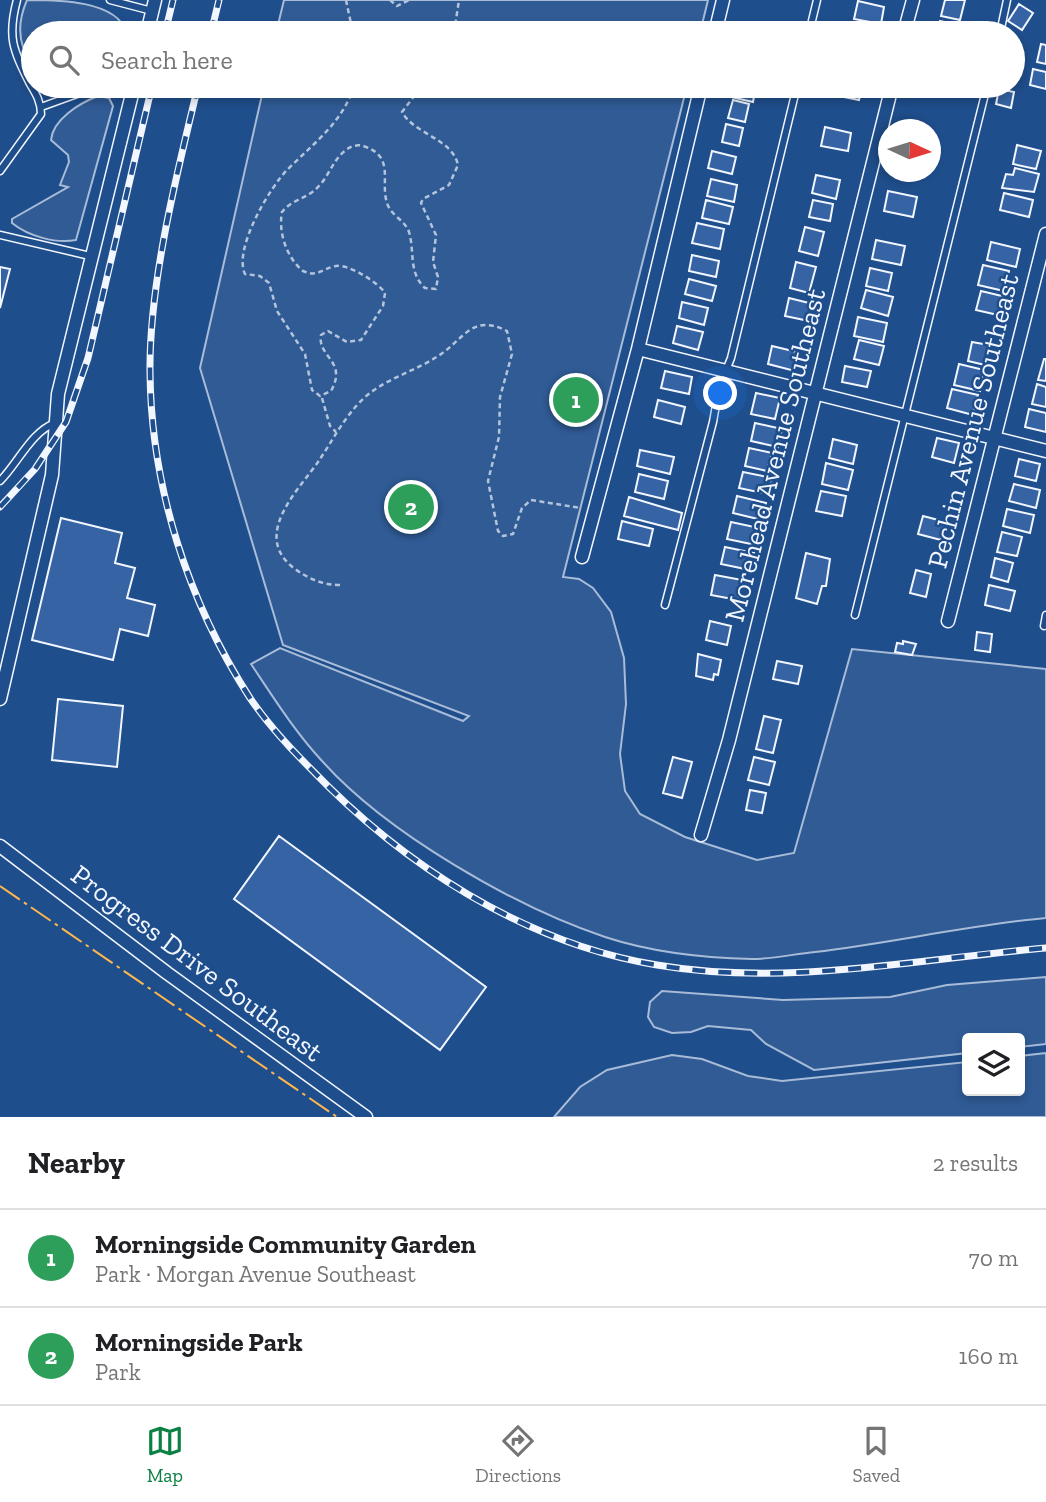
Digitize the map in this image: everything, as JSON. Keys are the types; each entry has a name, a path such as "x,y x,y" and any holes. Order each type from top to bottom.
{"street":[{"path":"718,21 723,0"},
{"path":"907,21 913,0"},
{"path":"0,699 52,475 58,394 131,98"},
{"path":"582,557 638,349 698,98"},
{"name":"Morehead Avenue Southeast","path":"701,835 729,740 889,98"},
{"name":"Pechin Avenue Southeast","path":"948,621 1046,234"},
{"path":"638,349 1046,451"},
{"name":"Progress Drive Southeast","path":"0,846 167,973 366,1117"}],"lane":[{"path":"17,0 10,24 12,45 21,64"},
{"path":"110,0 154,5"},
{"path":"812,21 817,0"},
{"path":"1002,21 1007,0"},
{"path":"0,171 37,122 41,107 37,98"},
{"path":"41,107 66,98"},
{"path":"665,605 794,98"},
{"path":"855,615 984,98"},
{"path":"0,235 90,256"},
{"path":"0,481 20,460 36,433 57,422"},
{"path":"1044,626 1046,615"}],"path":[{"path":"346,0 350,21"},
{"path":"390,0 397,6 409,0"},
{"path":"455,21 458,0"},
{"path":"337,432 330,426 321,396 312,390 304,354 277,311 269,282 260,276 245,274 242,256 267,198 287,170 334,124 348,98"},
{"path":"321,396 331,391 336,374 334,361 321,345 321,335 328,331 347,342 361,340 383,306 386,293 378,284 344,266 336,266 317,274 303,271 285,245 281,230 282,212 294,200 315,190 345,150 360,145 367,147 376,152 386,167 385,198 391,212 409,232 415,274 425,288 436,289 438,277 433,262 436,235 421,203 423,199 449,186 458,164 454,153 409,121 402,112 413,98"},
{"path":"340,585 322,583 299,572 290,565 278,545 278,525 290,496 313,470 337,432 365,397 384,382 440,355 475,325 507,331 512,354 500,397 499,437 488,481 498,531 503,536 513,534 522,508 531,500 595,511"}],"shaded area":[{"path":"27,0 54,1 99,8 120,21 21,21 21,42 20,25 21,17"},
{"path":"284,0 708,0 703,21 279,21"},
{"path":"94,98 109,98 113,106 76,240 51,240 34,235 12,223 12,219 68,187 60,185 69,162 68,155 51,140 62,119"},
{"path":"261,98 684,98 563,577 579,579 593,588 611,612 624,658 626,704 620,754 625,791 640,814 685,837 757,860 794,853 852,649 1046,669 1046,918 760,959 697,956 641,947 570,924 493,887 417,841 350,789 323,762 294,727 251,664 280,648 463,721 469,716 283,645 200,368"},
{"path":"1046,977 1046,1044 1025,1046 1025,1033 962,1033 962,1054 814,1070 766,1044 751,1030 708,1026 691,1032 672,1033 654,1027 648,1017 650,1002 662,991 783,1000 890,997 947,985"},
{"path":"1046,1053 1046,1117 554,1117 580,1087 607,1070 672,1055 702,1059 748,1076 782,1081 962,1063 962,1096 1025,1096 1025,1055"}],"building":[{"path":"945,0 965,0 960,20 941,16"},
{"path":"858,1 884,7 882,21 854,19"},
{"path":"1019,4 1033,13 1025,25 1025,21 1008,21"},
{"path":"1041,44 1046,45 1046,64 1037,62"},
{"path":"1033,69 1046,72 1046,89 1030,85"},
{"path":"735,98 754,98 753,102"},
{"path":"997,98 1013,98 1011,108 996,104"},
{"path":"733,100 749,104 745,122 728,118"},
{"path":"726,124 743,128 739,146 722,142"},
{"path":"825,127 851,133 848,151 821,146"},
{"path":"1017,145 1041,151 1036,169 1013,164"},
{"path":"712,151 736,157 732,174 708,168"},
{"path":"1015,168 1039,174 1034,192 1002,188 1006,174 1013,175"},
{"path":"816,175 840,180 836,199 812,193"},
{"path":"711,179 737,185 734,202 707,196"},
{"path":"888,191 917,197 913,217 884,211"},
{"path":"1004,193 1033,200 1029,217 1000,210"},
{"path":"706,200 733,207 729,224 702,218"},
{"path":"813,200 833,204 830,221 809,217"},
{"path":"697,223 724,229 720,249 692,243"},
{"path":"805,227 824,232 818,256 799,251"},
{"path":"876,240 905,246 901,265 872,259"},
{"path":"991,242 1020,249 1016,267 987,260"},
{"path":"692,255 719,261 716,277 689,271"},
{"path":"796,262 816,267 809,293 790,288"},
{"path":"983,265 1009,271 1004,291 978,285"},
{"path":"0,267 10,269 0,308"},
{"path":"870,268 892,273 888,291 866,286"},
{"path":"689,279 716,286 712,301 685,294"},
{"path":"866,290 893,297 888,316 861,308"},
{"path":"981,291 1002,296 998,315 976,310"},
{"path":"789,298 813,304 809,321 785,316"},
{"path":"682,302 708,308 704,325 679,318"},
{"path":"858,317 887,323 883,342 854,336"},
{"path":"677,326 703,332 698,350 673,343"},
{"path":"859,340 884,346 879,365 854,359"},
{"path":"972,342 989,345 985,365 968,361"},
{"path":"772,346 797,352 795,371 768,364"},
{"path":"1046,359 1046,381 1038,380"},
{"path":"959,364 984,370 980,391 954,385"},
{"path":"845,366 871,371 867,387 842,382"},
{"path":"665,371 692,377 689,394 661,388"},
{"path":"1037,384 1046,387 1046,407 1032,404"},
{"path":"952,389 978,395 973,415 947,408"},
{"path":"756,393 780,398 775,419 751,414"},
{"path":"658,400 685,407 681,424 654,417"},
{"path":"1029,409 1046,413 1046,432 1025,427"},
{"path":"755,423 782,429 778,447 751,441"},
{"path":"937,438 959,443 954,463 932,457"},
{"path":"833,439 857,445 853,464 829,458"},
{"path":"749,448 772,453 767,471 745,466"},
{"path":"640,450 674,457 670,474 637,466"},
{"path":"1019,459 1040,464 1036,481 1015,476"},
{"path":"826,463 853,470 848,490 822,484"},
{"path":"743,472 772,478 768,494 739,488"},
{"path":"639,474 668,481 664,499 635,492"},
{"path":"1014,484 1040,490 1036,508 1009,501"},
{"path":"821,491 846,496 842,516 816,511"},
{"path":"737,496 766,503 762,520 733,513"},
{"path":"629,497 682,513 678,530 624,516"},
{"path":"1007,509 1034,515 1030,533 1003,526"},
{"path":"923,516 946,522 941,540 918,534"},
{"path":"61,518 122,533 115,563 135,568 127,598 155,605 148,636 120,629 113,660 32,640"},
{"path":"622,521 653,529 649,546 618,539"},
{"path":"731,522 759,528 756,545 727,539"},
{"path":"1002,532 1022,537 1017,556 997,552"},
{"path":"725,547 754,553 750,570 721,564"},
{"path":"806,553 830,559 826,586 822,586 817,604 796,598"},
{"path":"995,558 1013,563 1008,582 991,577"},
{"path":"916,570 931,574 926,597 910,593"},
{"path":"715,575 742,580 738,600 711,595"},
{"path":"989,585 1015,591 1010,611 985,605"},
{"path":"710,621 731,626 727,645 706,640"},
{"path":"977,632 992,634 990,652 975,650"},
{"path":"903,641 916,644 912,655 895,652 897,643 903,644"},
{"path":"698,654 721,660 718,675 714,674 713,680 696,676"},
{"path":"777,661 802,666 798,684 773,679"},
{"path":"58,699 123,706 117,767 52,760"},
{"path":"764,716 781,720 773,753 756,749"},
{"path":"673,757 692,762 682,798 663,793"},
{"path":"754,757 775,762 769,785 748,780"},
{"path":"750,790 766,793 762,813 746,810"},
{"path":"279,836 486,987 440,1050 234,899"}],"railway":[{"path":"168,21 173,0"},
{"path":"214,21 219,0"},
{"path":"0,507 35,469 66,422 88,358 149,98"},
{"path":"195,98 166,228 154,302 150,372 157,458 177,542 208,623 250,698 302,760 346,803 425,867 513,918 559,938 607,954 657,965 754,973 852,969 1046,948"}],"power":[{"path":"0,886 337,1117"}],"place":[{"name":"Morningside Community Garden","path":"576,400"},
{"name":"Morningside Park","path":"411,507"}]}
